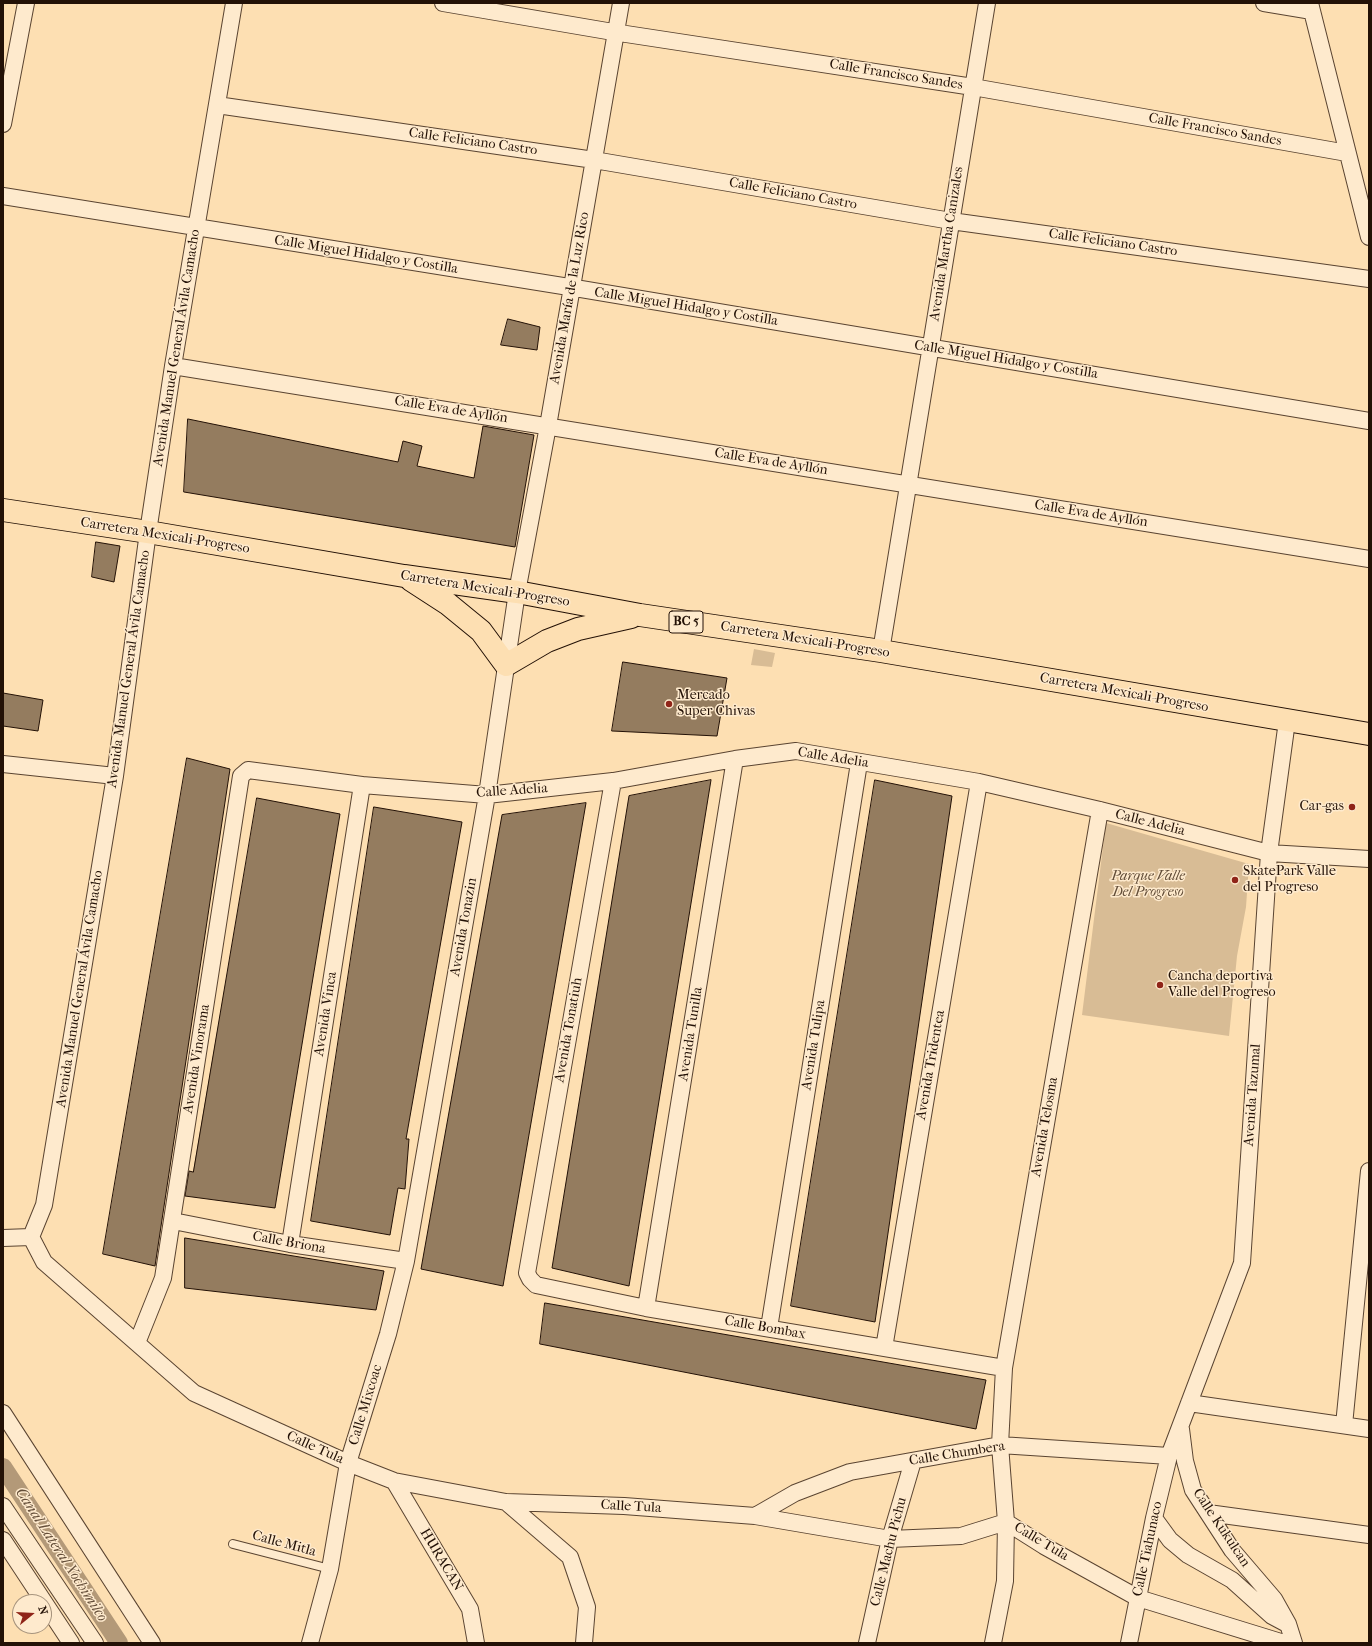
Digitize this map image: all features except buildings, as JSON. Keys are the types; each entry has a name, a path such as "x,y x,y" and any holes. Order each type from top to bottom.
{"main road":[{"name":"Carretera Mexicali-Progreso","path":"3,510 148,532 404,576 517,592 640,615 881,651 1369,734"},
{"path":"404,576 448,604 481,631 506,665 547,641 578,629 640,615"}],"street":[{"path":"3,124 26,3"},
{"name":"Avenida Manuel General Ávila Camacho","path":"31,1237 44,1205 115,776 148,532 173,366 234,3"},
{"name":"Calle Francisco Sandes","path":"443,3 616,33 973,87 1347,153"},
{"name":"Avenida María de la Luz Rico","path":"517,592 548,426 621,3"},
{"name":"Avenida Martha Canizales","path":"881,651 987,3"},
{"path":"1264,3 1311,7 1369,237"},
{"name":"Calle Feliciano Castro","path":"218,105 594,160 951,221 1369,279"},
{"name":"Calle Miguel Hidalgo y Costilla","path":"3,196 931,347 1369,421"},
{"name":"Calle Eva de Ayllón","path":"173,366 1369,559"},
{"name":"Avenida Tonazin","path":"406,1261 486,795 517,592"},
{"name":"Avenida Tazumal","path":"1169,1456 1242,1262 1269,853 1287,721"},
{"name":"Calle Adelia","path":"243,772 248,770 362,785 486,795 612,781 735,759 796,751 859,763 979,782 1100,810 1269,853 1369,859"},
{"name":"Avenida Tunilla","path":"646,1308 735,759"},
{"name":"Avenida Tulipa","path":"769,1328 859,763"},
{"path":"3,764 115,776"},
{"name":"Avenida Vinorama","path":"137,1343 163,1278 241,776 243,772"},
{"name":"Avenida Tonatiuh","path":"530,1279 527,1273 612,781"},
{"name":"Avenida Tridentea","path":"884,1348 979,782"},
{"name":"Avenida Vinca","path":"290,1244 362,785"},
{"name":"Avenida Telosma","path":"994,1643 1005,1581 1006,1522 1000,1444 1004,1368 1100,810"},
{"path":"1344,1425 1369,1171"},
{"name":"Calle Briona","path":"173,1221 290,1244 406,1261"},
{"path":"3,1238 31,1237"},
{"name":"Calle Tula","path":"31,1237 44,1262 194,1393 348,1463 394,1481 506,1502 624,1506 755,1516 890,1539 961,1536 1006,1522 1044,1546 1138,1598 1277,1642"},
{"name":"Calle Mixcoac","path":"310,1643 330,1569 348,1463 388,1334 406,1261"},
{"name":"Calle Bombax","path":"530,1279 536,1285 646,1308 1004,1368"},
{"path":"1189,1403 1369,1429"},
{"path":"3,1413 152,1643"},
{"name":"Calle Kukulcan","path":"1181,1425 1185,1461 1193,1490 1232,1550 1274,1599 1288,1624 1294,1643"},
{"name":"Calle Chumbera","path":"755,1516 795,1493 850,1472 1000,1444 1169,1456"},
{"name":"Calle Tiahunaco","path":"1130,1643 1154,1518 1169,1456"},
{"name":"Calle Machu Pichu","path":"867,1643 890,1539 913,1461"},
{"name":"HURACAN","path":"394,1481 470,1609 476,1643"},
{"path":"506,1502 570,1557 587,1607 584,1643"},
{"path":"3,1506 95,1643"},
{"path":"1208,1513 1369,1535"},
{"path":"1154,1518 1170,1540 1188,1555 1232,1580 1272,1616 1288,1624"},
{"path":"3,1540 39,1594"},
{"path":"52,1614 71,1643"}],"lane":[{"name":"Calle Mitla","path":"233,1544 330,1569"}],"green space":[{"path":"754,649 775,653 772,667 751,665"},
{"name":"Parque Valle Del Progreso","path":"1106,823 1249,864 1246,907 1237,956 1229,1036 1082,1015"}],"waterway":[{"name":"Canal Lateral Xochimilco","path":"3,1467 119,1643"}],"place":[{"name":"Mercado Super Chivas","path":"669,704"},
{"name":"Car-gas","path":"1352,807"},
{"name":"SkatePark Valle del Progreso","path":"1235,880"},
{"name":"Cancha deportiva Valle del Progreso","path":"1160,985"}]}
